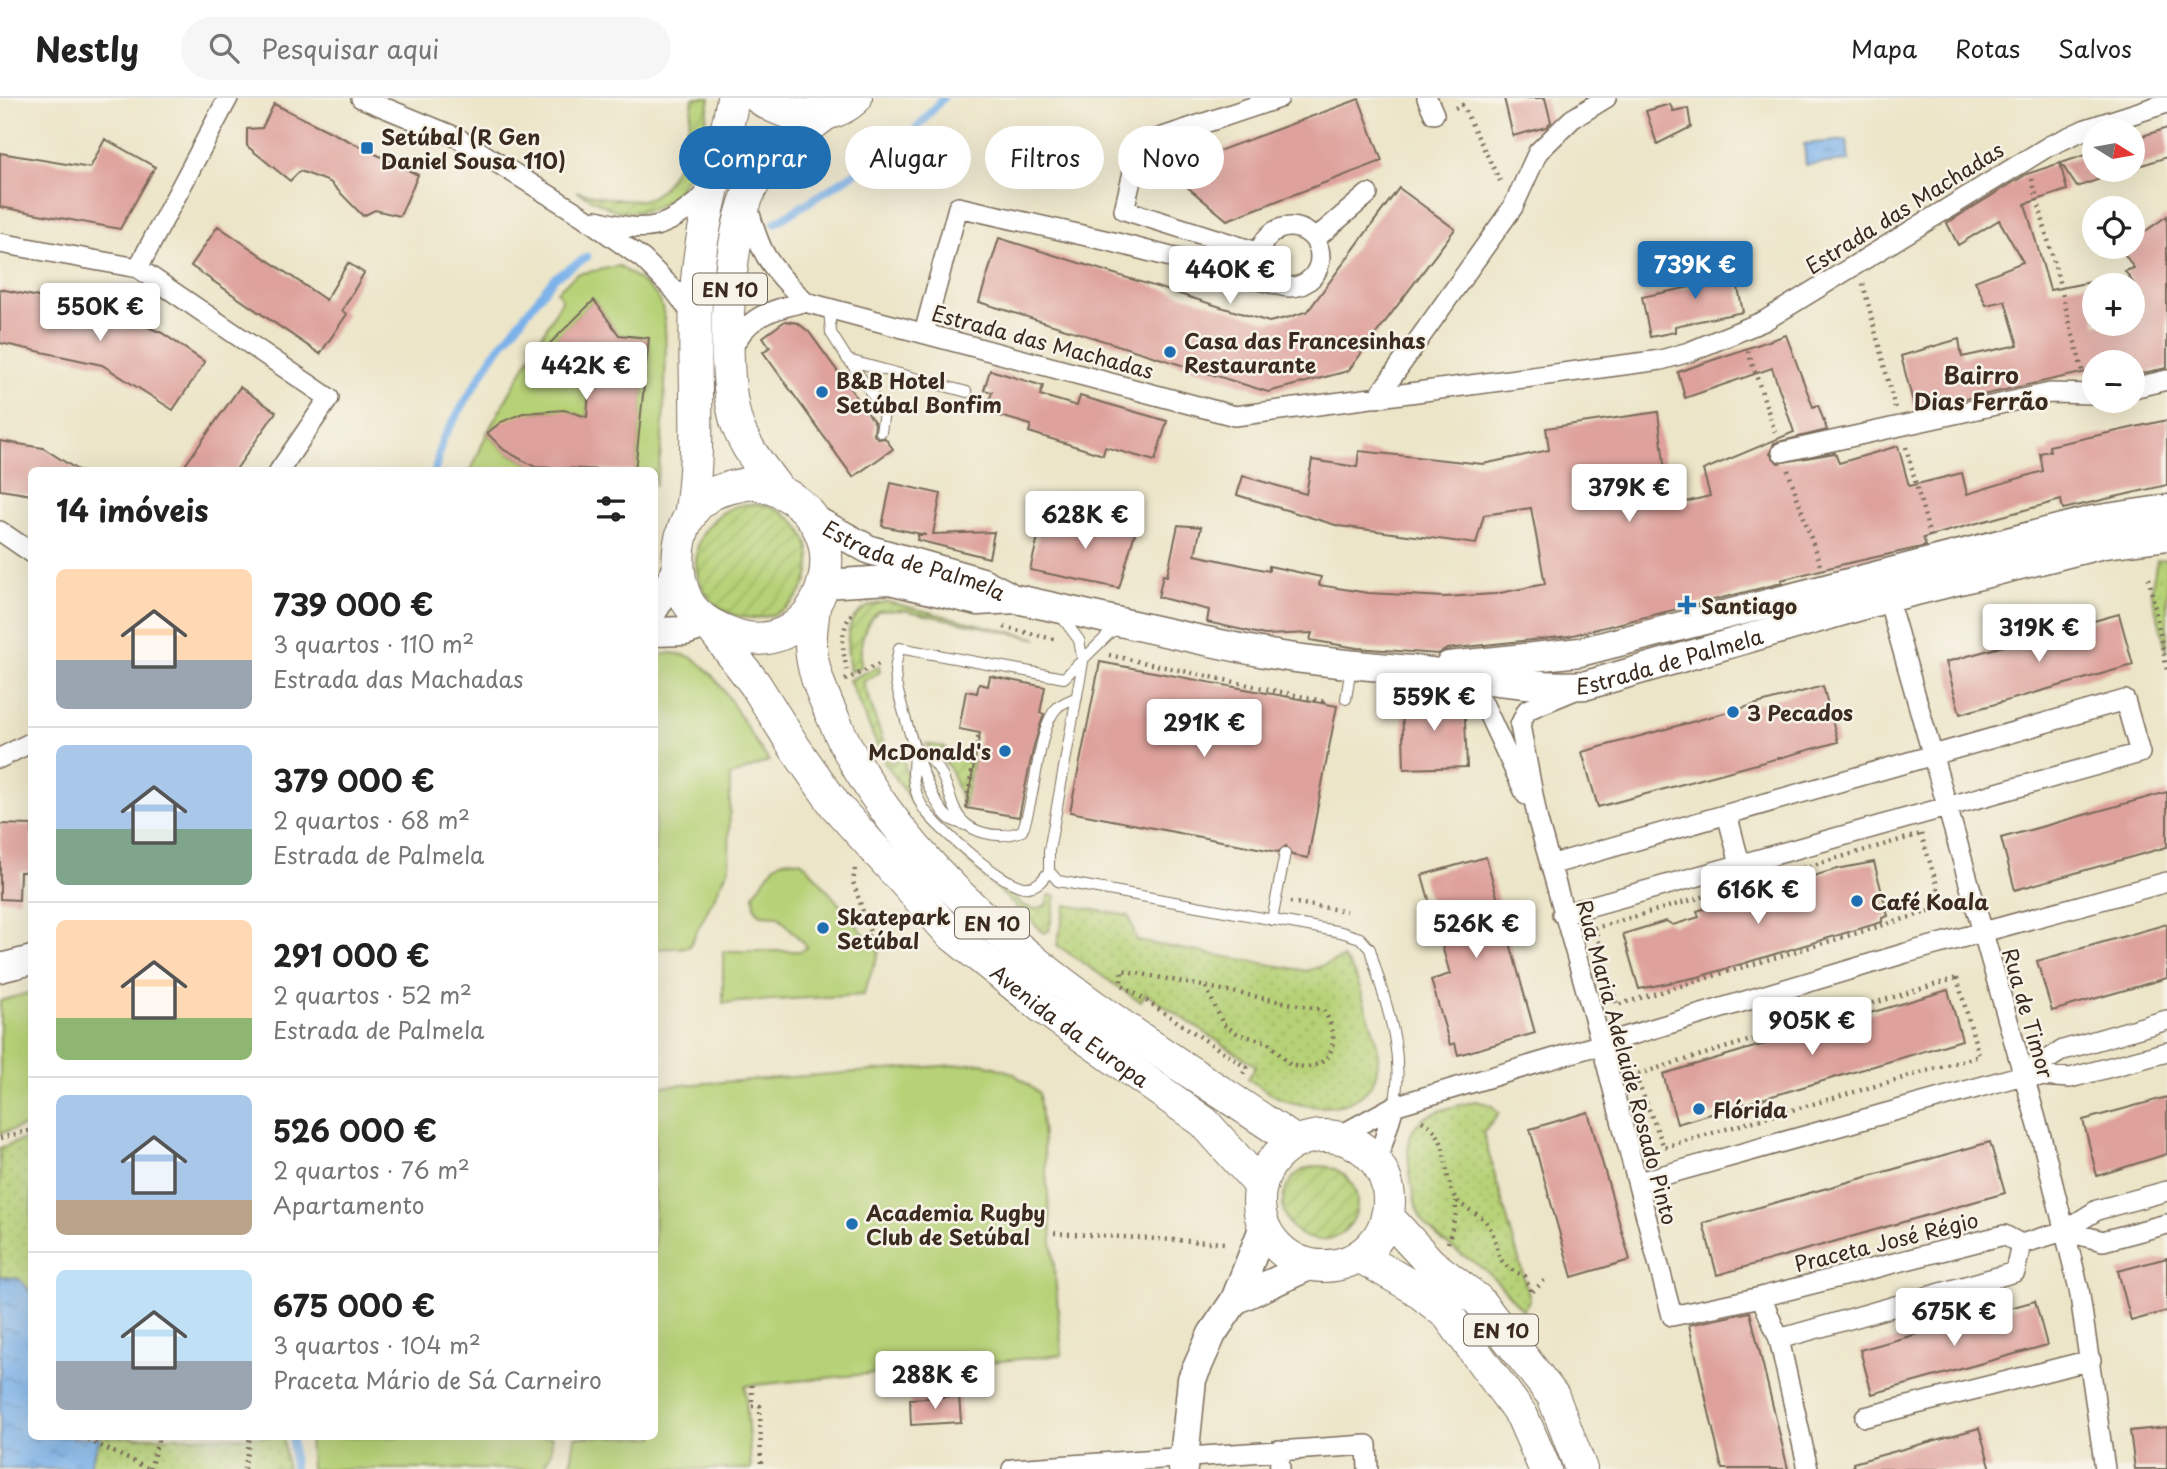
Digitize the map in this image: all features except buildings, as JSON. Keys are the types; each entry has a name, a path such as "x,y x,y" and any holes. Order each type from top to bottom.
{"main road":[{"name":"EN 10","path":"733,98 701,235 695,318 697,473 690,516 680,547 678,568 680,588 693,610 708,623 736,636 761,638 791,630 819,596 827,561 824,540 815,520 796,498 776,487 737,424 729,360 736,229 753,185 788,142 826,114 856,98"},
{"name":"EN 10","path":"759,98 768,105 796,115 826,114"},
{"path":"690,516 706,498 726,488 752,483 776,487"},
{"name":"Avenida da Europa","path":"819,596 810,646 819,686 849,756 892,821 961,896 1034,959 1135,1034 1296,1142"},
{"name":"Avenida da Europa","path":"708,623 755,684 835,805 950,933 1043,1008 1204,1122 1261,1186"},
{"path":"1316,1136 1337,1137 1366,1151 1377,1163 1385,1180 1387,1216 1372,1245 1359,1256 1344,1263 1311,1265 1292,1258 1275,1244 1264,1226 1259,1206 1261,1186 1274,1161 1296,1142 1316,1136"},
{"name":"EN 10","path":"1387,1216 1431,1264 1478,1300 1553,1396 1581,1469"},
{"name":"EN 10","path":"1359,1256 1413,1287 1448,1315 1522,1416 1545,1469"}],"street":[{"path":"361,98 456,137 584,217 643,259 674,290 695,318"},
{"path":"1260,253 1124,210 1138,151 1145,143 1279,98"},
{"path":"1377,398 1513,207 1538,152 1572,119 1606,98"},
{"path":"138,268 226,99"},
{"name":"Estrada das Machadas","path":"729,360 747,325 774,309 805,302 1234,416 1661,360 1742,331 2026,157 2085,128 2167,103"},
{"path":"584,217 625,228 643,230 660,227 680,216 712,190"},
{"path":"1315,239 1368,194"},
{"path":"747,202 759,247 769,264 805,302"},
{"path":"924,332 958,207 1112,242 1279,285 1298,286 1314,275 1320,258 1315,239 1298,227 1277,228 1262,243 1260,253 1264,273 1279,285"},
{"path":"0,243 138,268 329,398 282,467"},
{"path":"2145,385 2167,380"},
{"path":"1782,452 2050,393 2082,394"},
{"name":"Estrada de Palmela","path":"815,520 870,550 982,582 1016,599 1272,654 1351,666 1412,670 1553,687 1587,684 2093,520 2167,509"},
{"path":"0,531 28,550"},
{"name":"Estrada de Palmela","path":"1412,670 1580,652 1828,589 1884,586 2104,544 2167,536"},
{"path":"658,602 678,568"},
{"name":"Estrada de Palmela","path":"819,596 888,580 977,601 1016,599"},
{"name":"Rua de Timor","path":"1884,586 2023,1074 2064,1231 2091,1360 2105,1469"},
{"path":"658,632 685,631 708,623"},
{"name":"Rua Maria Adelaide Rosado Pinto","path":"1466,678 1484,705 1538,821"},
{"name":"Rua Maria Adelaide Rosado Pinto","path":"1587,684 1538,705 1521,717 1520,725 1538,821 1639,1182 1672,1315"},
{"path":"1550,865 2125,700 2140,752 1563,914"},
{"path":"0,758 28,744"},
{"path":"1727,814 1740,864"},
{"path":"1337,1137 1394,1106 1983,931 2167,881"},
{"path":"0,968 28,961"},
{"path":"1639,1182 2023,1074 2063,1050 2167,1020"},
{"path":"2023,1074 2070,1078 2167,1052"},
{"path":"1377,1163 1394,1106"},
{"name":"Praceta José Régio","path":"1672,1315 1761,1297 2004,1235 2021,1244 2064,1231 2097,1210 2167,1191"},
{"path":"2064,1231 2103,1241 2167,1224"},
{"path":"1183,1463 1188,1395 1197,1364 1212,1334 1235,1300 1264,1226"},
{"path":"1779,1339 2015,1272 2021,1244"},
{"path":"1235,1300 1311,1265"},
{"path":"1761,1297 1779,1339 1808,1469"},
{"path":"1865,1417 2091,1360"},
{"path":"1012,1469 1279,1459 1367,1445 1368,1469"}],"lane":[{"path":"829,308 831,333 884,412 881,432"},
{"path":"848,360 967,393"},
{"path":"1052,607 1074,631 1083,662 1049,851 1049,871 1039,884 1027,888 1012,885 923,808 911,773 915,747 896,684 895,669 899,648 1064,678 1083,662 1111,632 1131,624"},
{"path":"1346,699 1351,666"},
{"path":"915,747 937,766 956,812 964,823 986,834 1010,836 1022,831 1028,817 1046,729 1056,708 1077,697"},
{"path":"1272,919 1285,853"},
{"path":"1049,871 1058,881 1341,932 1360,938 1370,949 1398,1051 1400,1079 1394,1106"}],"path":[{"path":"1462,105 1501,177"},
{"path":"2026,157 2082,358"},
{"path":"1742,331 1828,589"},
{"path":"2149,578 2167,670"},
{"path":"863,605 853,611 844,627 842,648 846,679 879,664"},
{"path":"995,625 1080,646"},
{"path":"1093,650 1323,701 1323,697"},
{"path":"964,823 979,733"},
{"path":"1922,834 1944,907 1929,913 1616,1005 1595,928 1922,834"},
{"path":"856,865 853,882 871,935 866,939"},
{"path":"1276,899 1346,911"},
{"path":"1206,987 1223,1024 1238,1034 1268,1042 1291,1066 1312,1066 1326,1058 1334,1041 1331,1021 1323,1010 1122,970 1121,984 1247,1068 1241,1078"},
{"path":"1957,978 1979,1056 1664,1147 1635,1075 1957,978"},
{"path":"1415,1118 1433,1127 1444,1144 1456,1213 1446,1249"},
{"path":"0,1138 28,1131"},
{"path":"1455,1200 1488,1224 1497,1258 1506,1267 1525,1276 1531,1293 1547,1278"},
{"path":"1054,1233 1225,1243"},
{"path":"752,1385 752,1406 760,1406 761,1469"},
{"path":"88,1440 150,1469 158,1440"},
{"path":"244,1469 249,1440"}],"green space":[{"path":"693,98 710,98 704,126 688,125"},
{"path":"679,158 679,188 664,202 647,210 620,211 576,191 608,198 641,200 654,195 673,173"},
{"path":"619,266 655,295 662,307 665,343 658,472 658,467 635,467 648,339 619,335 594,300 534,359 590,377 587,417 547,411 513,420 487,433 562,300 557,291 577,274"},
{"path":"487,433 504,450 534,467 473,467"},
{"path":"753,504 775,508 793,521 806,539 810,561 806,583 793,601 775,614 753,618 731,614 713,601 700,583 696,561 700,539 713,521 731,508"},
{"path":"2167,559 2167,653 2151,591 2157,560"},
{"path":"888,602 1039,639 903,610 878,611 868,623 863,637 861,667 850,672 847,646 855,616 863,609"},
{"path":"671,653 685,655 704,667 725,692 769,761 730,776 729,868 689,947 658,949 658,655"},
{"path":"879,666 880,672 863,682 891,764 903,757 911,795 925,815 1024,906 1036,909 1046,905 1049,895 1056,896 1049,931 1044,933 921,816 884,761 849,680"},
{"path":"926,744 946,747 946,754 973,759 964,807 950,768"},
{"name":"Skatepark Setúbal","path":"783,860 800,861 808,867 879,952 863,995 723,1003 723,951 801,951 807,947 778,916 761,915 755,908 754,894 774,866"},
{"path":"1066,905 1129,916 1137,941 1307,971 1343,958 1358,983 1376,1042 1377,1070 1371,1085 1362,1095 1337,1106 1306,1105 1284,1100 1268,1092 1248,1079 1256,1066 1146,994 1140,1002 1057,945"},
{"path":"28,993 28,1126 0,1133 0,1001"},
{"name":"Academia Rugby Club de Setúbal","path":"982,1063 1013,1073 1039,1093 1062,1355 745,1386 751,1469 570,1469 575,1440 658,1440 658,1087"},
{"path":"1476,1101 1491,1105 1499,1114 1483,1133 1530,1299 1523,1310 1486,1271 1447,1245 1426,1225 1419,1215 1414,1198 1408,1159 1413,1131 1429,1115"},
{"path":"28,1138 28,1440 283,1440 287,1469 0,1469 0,1148"},
{"path":"1320,1166 1334,1169 1346,1177 1354,1189 1357,1203 1354,1217 1346,1229 1334,1237 1320,1240 1306,1237 1294,1229 1286,1217 1283,1203 1286,1189 1294,1177 1306,1169"},
{"path":"309,1440 552,1440 551,1453 542,1469 311,1469"}],"water":[{"path":"1847,140 1849,161 1806,165 1804,144"},
{"path":"0,1276 19,1279 28,1289 28,1440 100,1440 88,1469 0,1469"}],"waterway":[{"path":"775,223 906,141 943,98"},
{"path":"436,467 442,440 492,357 554,278 587,257"},
{"path":"292,1440 294,1469"}],"place":[{"name":"Setúbal (R Gen Daniel Sousa 110)","path":"367,148"},
{"name":"Casa das Francesinhas Restaurante","path":"1170,352"},
{"name":"B&B Hotel Setúbal Bonfim","path":"822,392"},
{"name":"Santiago","path":"1687,605"},
{"name":"3 Pecados","path":"1733,712"},
{"name":"McDonald's","path":"1005,751"},
{"name":"Café Koala","path":"1857,901"},
{"name":"Skatepark Setúbal","path":"823,928"},
{"name":"Flórida","path":"1699,1109"},
{"name":"Academia Rugby Club de Setúbal","path":"852,1224"}],"district":[{"name":"Bairro Dias Ferrão","path":"1981,387"}]}
